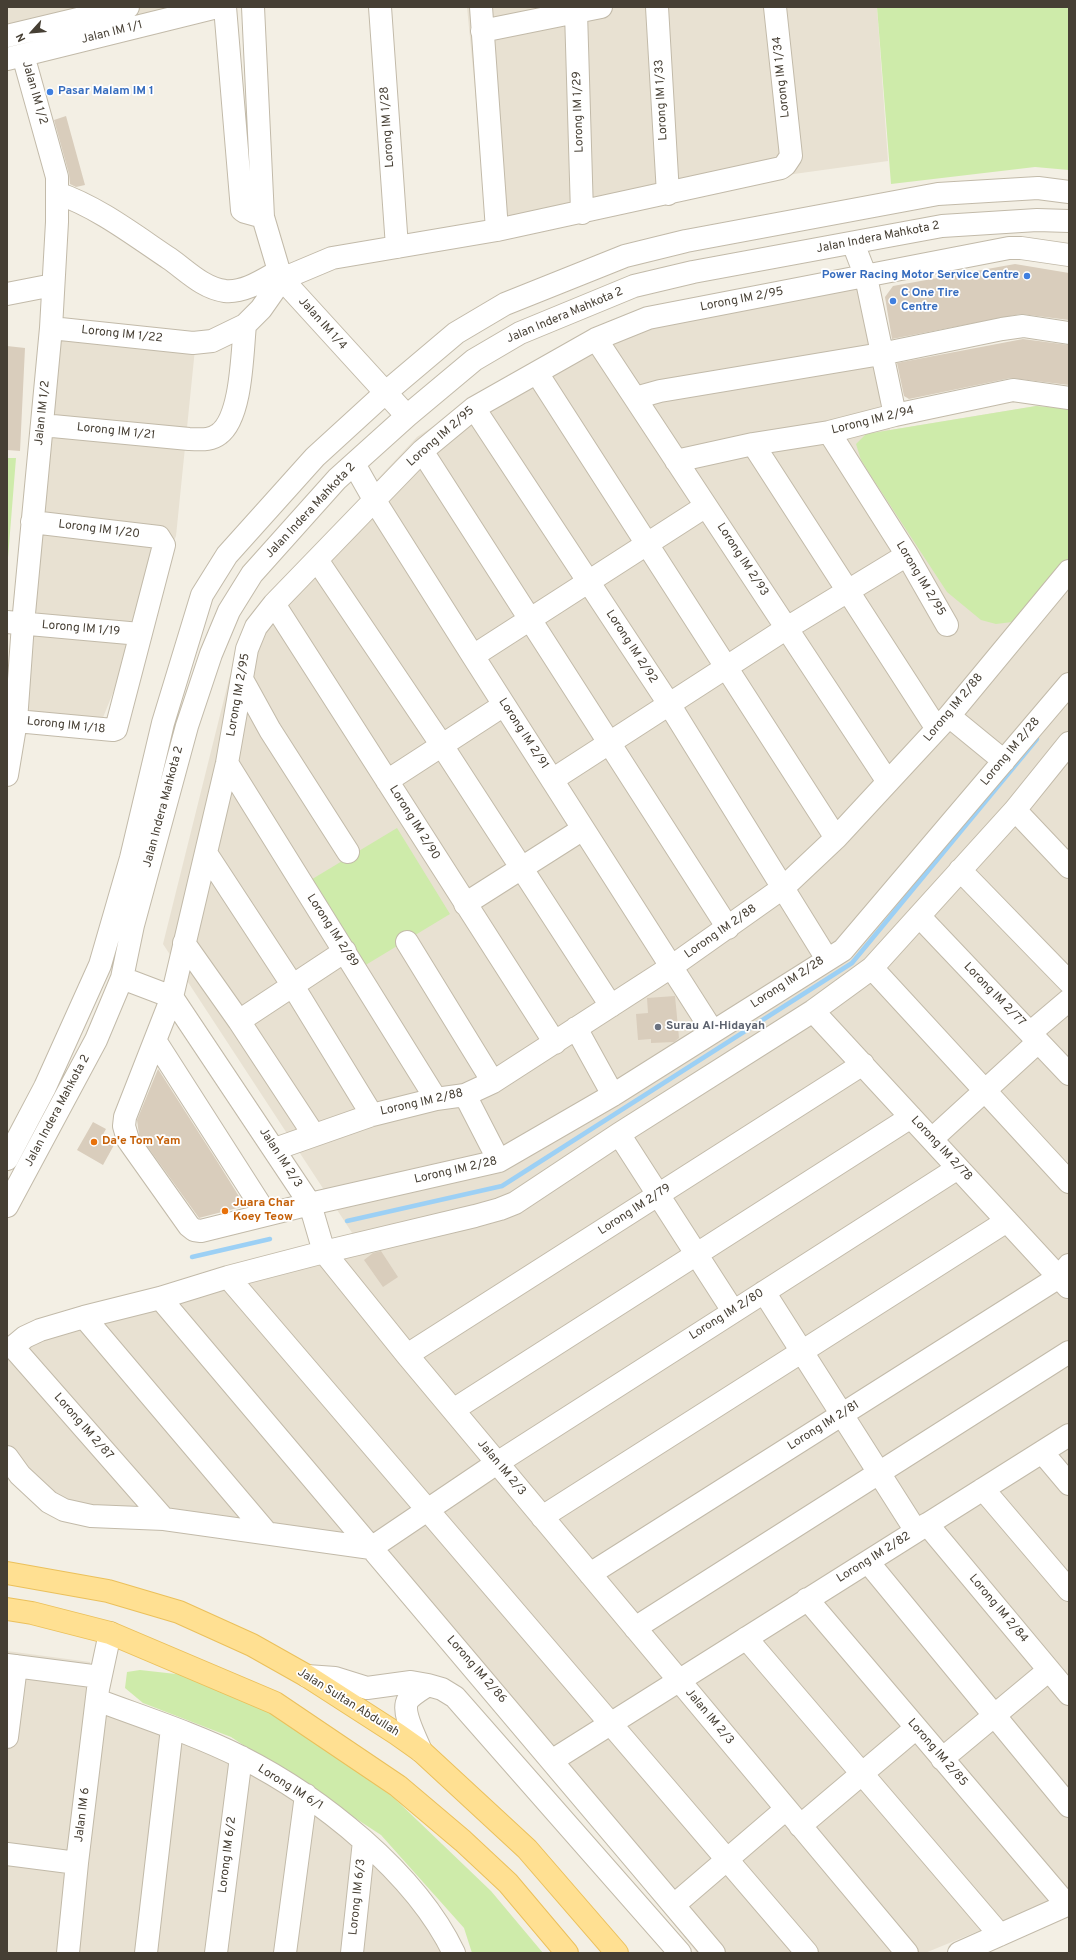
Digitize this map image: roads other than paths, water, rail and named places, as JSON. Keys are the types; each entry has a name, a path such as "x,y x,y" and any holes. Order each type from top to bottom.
{"main road":[{"path":"7,1560 108,1591"},
{"name":"Jalan Sultan Abdullah","path":"7,1574 108,1591 179,1612 252,1645 308,1676 398,1734 420,1751 527,1849 617,1953"},
{"path":"7,1608 110,1633 275,1703 398,1786 463,1840 508,1883 567,1953"}],"street":[{"path":"7,36 128,7 131,28"},
{"name":"Jalan IM 1/1","path":"15,57 217,7"},
{"path":"225,7 242,210 263,217"},
{"name":"Jalan IM 1/4","path":"253,7 263,217 281,275 406,416"},
{"name":"Lorong IM 1/28","path":"380,7 397,247"},
{"path":"480,7 497,230"},
{"path":"482,31 601,7"},
{"name":"Lorong IM 1/33","path":"657,7 668,194"},
{"name":"Lorong IM 1/34","path":"668,194 781,168 791,156 775,7"},
{"name":"Lorong IM 1/29","path":"576,12 582,213"},
{"name":"Jalan IM 1/2","path":"7,775 16,721 15,623 32,522 51,328 57,222 57,176 15,57"},
{"name":"Jalan Indera Mahkota 2","path":"7,1159 45,1087 100,966 131,858 163,723 202,595 227,555 310,462 385,393 456,333 505,304 625,256 686,241 938,194 1038,188 1069,192"},
{"path":"57,193 77,200 95,210 209,286 225,291 238,290 332,258 497,230 668,194"},
{"name":"Jalan Indera Mahkota 2","path":"7,1206 96,1040 122,978 135,917 186,726 211,654 229,612 252,574 337,479 406,416 474,360 520,333 634,286 693,272 942,226 1037,220 1069,221"},
{"path":"853,243 866,277 894,415"},
{"name":"Lorong IM 2/95","path":"156,1042 172,996 227,763 247,648 256,627 274,604 422,451 474,408 596,339 648,318 866,277 1009,248 1021,248 1069,255"},
{"path":"245,325 261,308 281,275"},
{"path":"7,294 53,284"},
{"name":"Lorong IM 1/22","path":"51,328 193,343 212,341 245,325"},
{"name":"Lorong IM 1/21","path":"42,425 189,439 208,439 220,434 230,419 237,401 245,325"},
{"path":"635,398 660,391 881,354 961,337 1023,326 1069,333"},
{"name":"Lorong IM 2/93","path":"596,339 888,782"},
{"path":"537,373 836,838"},
{"name":"Lorong IM 2/94","path":"676,461 752,444 829,432 894,415 1013,390 1069,398"},
{"name":"Lorong IM 2/92","path":"474,408 668,704 784,887 827,958"},
{"name":"Lorong IM 2/95","path":"829,432 907,555 948,625"},
{"path":"752,444 848,591 943,723 1004,761"},
{"path":"422,451 728,928"},
{"name":"Lorong IM 2/91","path":"354,464 375,501 713,1032"},
{"path":"473,656 706,506"},
{"name":"Lorong IM 1/20","path":"32,522 159,537 163,541 164,545 140,634"},
{"path":"552,780 787,628 907,555"},
{"path":"316,560 441,744 611,1006"},
{"name":"Lorong IM 2/88","path":"275,1149 372,1115 436,1099 465,1095 493,1082 671,967 728,928 784,887 836,838 943,723 1069,571"},
{"name":"Lorong IM 2/90","path":"274,604 555,1043"},
{"name":"Lorong IM 1/19","path":"15,623 140,634"},
{"name":"Lorong IM 1/18","path":"16,721 113,730 116,729 140,634"},
{"path":"242,681 270,730 348,852"},
{"name":"Lorong IM 2/28","path":"156,1042 126,1116 124,1126 128,1140 183,1218 194,1230 206,1231 266,1214 499,1162 613,1095 827,958 843,950 1069,684"},
{"path":"387,781 441,744 504,705"},
{"path":"15,1346 40,1330 84,1317 160,1298 228,1276 500,1209 526,1196 619,1134 813,1011 872,968 1015,810 1069,743"},
{"name":"Lorong IM 2/89","path":"227,763 436,1099"},
{"path":"1015,810 1066,856"},
{"path":"465,904 583,829"},
{"path":"206,853 293,986 372,1115"},
{"path":"960,870 1069,982"},
{"name":"Lorong IM 2/77","path":"919,916 1069,1074"},
{"path":"407,942 493,1082"},
{"path":"184,943 314,1135"},
{"path":"238,1021 345,951"},
{"path":"872,968 1069,1182"},
{"path":"122,978 172,996"},
{"name":"Jalan IM 2/3","path":"172,996 275,1149 310,1204 324,1252 407,1355 907,1953"},
{"path":"932,1140 985,1091 1069,1000"},
{"name":"Lorong IM 2/78","path":"813,1011 1007,1221 1066,1276"},
{"path":"576,1028 613,1095"},
{"path":"156,1042 266,1214"},
{"name":"Lorong IM 2/79","path":"407,1355 862,1064"},
{"path":"465,1095 499,1162"},
{"path":"453,1410 912,1117"},
{"path":"619,1134 733,1311"},
{"name":"Lorong IM 2/80","path":"371,1548 496,1462 958,1168"},
{"path":"542,1516 1007,1221"},
{"path":"228,1276 807,1953"},
{"name":"Lorong IM 2/81","path":"590,1574 1066,1276"},
{"name":"Lorong IM 2/84","path":"764,1292 879,1474 921,1528 1069,1694"},
{"name":"Lorong IM 2/86","path":"160,1298 371,1548 553,1760 714,1953"},
{"path":"84,1317 267,1533"},
{"name":"Lorong IM 2/87","path":"15,1346 164,1519"},
{"path":"635,1628 1069,1352"},
{"name":"Lorong IM 2/82","path":"553,1760 1069,1435"},
{"path":"1042,1452 1069,1484"},
{"path":"7,1457 20,1475 49,1502 64,1510 91,1516 164,1519 371,1548"},
{"path":"983,1489 1069,1590"},
{"path":"868,1562 1069,1806"},
{"name":"Lorong IM 2/85","path":"808,1599 942,1759 1068,1905"},
{"name":"Jalan IM 6","path":"68,1953 77,1863 99,1689 110,1633"},
{"path":"746,1638 1000,1935"},
{"path":"942,1759 993,1715 1049,1670"},
{"path":"7,1737 11,1672"},
{"name":"Lorong IM 6/1","path":"11,1672 99,1689 172,1728 240,1757 306,1795 364,1841 397,1874 423,1903 454,1953"},
{"path":"308,1676 335,1678 368,1688 412,1682 442,1689 455,1697 680,1953"},
{"path":"420,1751 407,1718 405,1706 409,1699 428,1685"},
{"path":"146,1953 172,1728"},
{"path":"800,1826 916,1728"},
{"name":"Lorong IM 6/2","path":"216,1953 240,1757"},
{"path":"284,1953 306,1795"},
{"path":"674,1905 786,1809"},
{"name":"Lorong IM 6/3","path":"352,1953 364,1841"},
{"path":"7,1854 77,1863"},
{"path":"959,1953 1068,1905"}],"waterway":[{"path":"347,1221 502,1186 852,963 1037,739"},
{"path":"192,1257 270,1239"}],"place":[{"name":"Pasar Malam IM 1","path":"50,92"},
{"name":"Power Racing Motor Service Centre","path":"1027,276"},
{"name":"C One Tire Centre","path":"893,301"},
{"name":"Surau Al-Hidayah","path":"658,1027"},
{"name":"Da'e Tom Yam","path":"94,1142"},
{"name":"Juara Char Koey Teow","path":"225,1211"}]}
